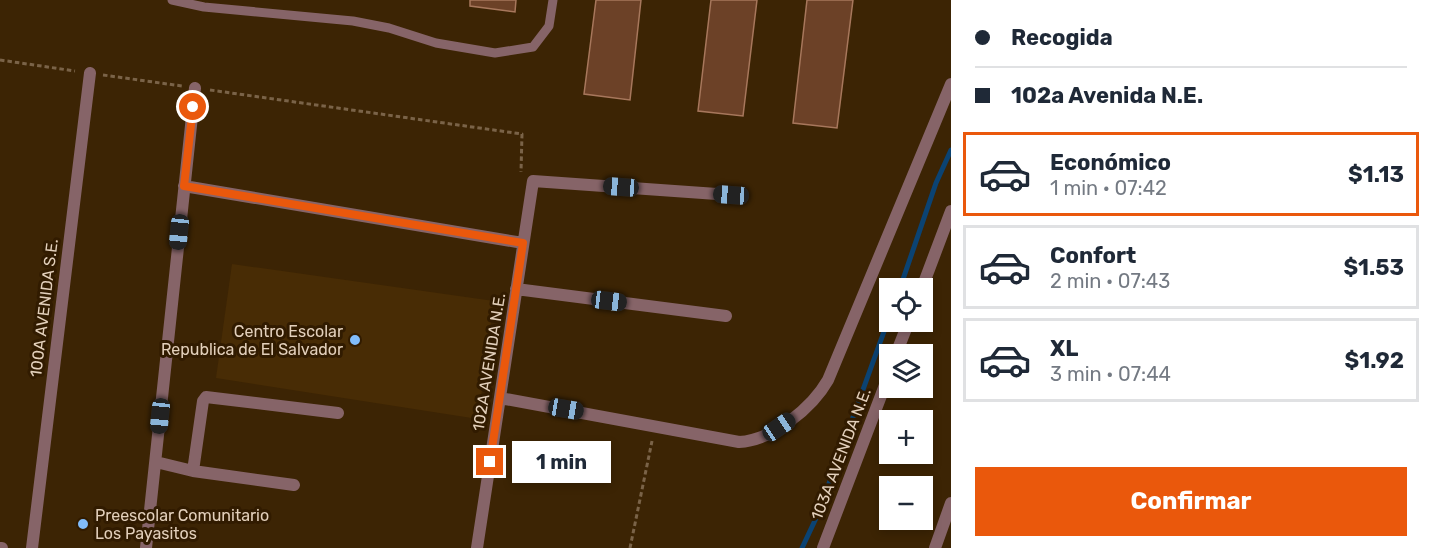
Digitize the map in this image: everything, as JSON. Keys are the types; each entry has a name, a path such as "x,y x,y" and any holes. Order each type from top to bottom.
{"street":[{"name":"100A AVENIDA S.E.","path":"32,548 90,73"},
{"path":"500,398 740,442 753,441 765,436 808,408 828,380 951,84"},
{"path":"146,548 195,88"},
{"path":"532,181 731,195"},
{"name":"102A AVENIDA N.E.","path":"477,548 532,181"},
{"path":"184,186 523,243"},
{"path":"926,278 951,211"},
{"path":"516,289 726,316"},
{"path":"193,471 203,401 206,397 338,413"},
{"name":"103A AVENIDA N.E.","path":"823,548 880,398"},
{"path":"156,462 193,471 294,485"},
{"path":"935,548 951,503"}],"lane":[{"path":"172,0 204,7 353,21 389,28 436,43 495,53 532,47 549,26 552,0"}],"path":[{"path":"0,60 522,134 520,180 532,181"},
{"path":"630,548 655,425"}],"shaded area":[{"name":"Centro Escolar Republica de El Salvador","path":"232,264 494,301 478,419 216,378"}],"building":[{"path":"470,0 516,0 515,12 470,6"},
{"path":"596,0 641,0 630,100 584,94"},
{"path":"711,0 757,0 743,116 698,111"},
{"path":"807,0 853,0 837,128 793,123"}],"waterway":[{"path":"903,278 936,183 951,150"},
{"path":"802,548 818,514 884,332"}],"place":[{"name":"Centro Escolar Republica de El Salvador","path":"355,340"},
{"name":"Preescolar Comunitario Los Payasitos","path":"83,524"}],"route":[{"path":"193,107 184,186 523,243 490,462"}]}
